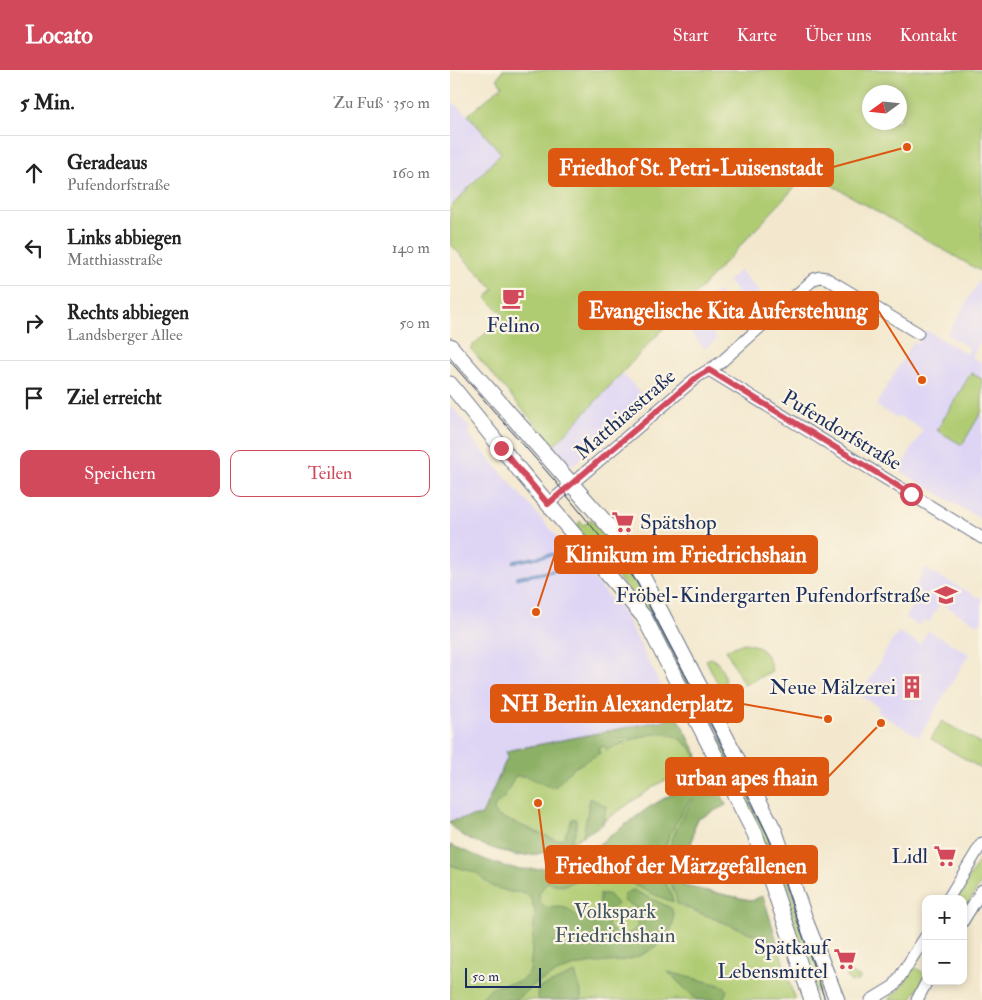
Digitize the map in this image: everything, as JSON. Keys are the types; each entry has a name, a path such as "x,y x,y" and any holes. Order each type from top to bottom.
{"main road":[{"path":"450,346 620,539 637,565 757,796 778,842 809,930 837,1000"},
{"path":"450,384 644,617 755,834 812,1000"}],"street":[{"name":"Matthiasstraße","path":"548,504 697,377 709,370 814,279 820,277 834,282 918,333"},
{"name":"Pufendorfstraße","path":"709,370 982,538"},
{"path":"950,895 982,843"},
{"path":"967,914 982,890"},
{"path":"871,1000 894,986 923,940"},
{"path":"916,1000 925,985"}],"shaded area":[{"path":"450,100 468,115 501,153 450,208"},
{"path":"740,270 764,298 752,308 742,297 731,307 741,318 729,329 719,317 716,320 720,324 713,331 708,327 717,339 705,349 676,316 687,304 702,320 708,314 711,316 715,314 705,301 717,291 727,302 733,296 732,294 738,293 728,281"},
{"path":"982,276 982,338 972,357 982,363 982,520 899,470 923,430 900,416 898,419 876,405 913,342 918,344 926,330 967,354 970,348 947,335"},
{"path":"622,373 647,400 572,466 554,446"},
{"path":"450,404 470,428 468,434 624,614 676,714 665,720 507,751 508,756 482,815 450,821"},
{"name":"Fröbel-Kindergarten Pufendorfstraße","path":"926,567 931,572 982,599 982,620 979,625 940,603 929,623 923,620 919,626 905,618 921,591 915,586"},
{"path":"928,630 969,654 919,737 877,712 879,707 860,696 891,642 899,632 920,644"}],"green space":[{"path":"503,70 982,70 982,272 809,172 554,446 470,348 504,316 486,298 494,289 450,244 450,208 501,153 468,115 502,86 497,78"},
{"path":"971,373 982,379 982,411 962,445 937,430"},
{"path":"591,519 630,567 770,832 828,988 815,992 767,850 646,611 577,527 580,521 584,525"},
{"path":"744,643 760,648 763,651 769,660 772,671 744,685 726,650"},
{"path":"711,658 717,662 724,673 725,685 720,688 706,660"},
{"name":"Volkspark Friedrichshain","path":"676,714 698,756 695,759 698,764 658,784 570,844 538,854 517,856 464,836 450,824 450,821 482,815 508,756 506,751 665,720"},
{"path":"676,714 698,756 696,757 687,745 677,738 667,734 656,734 644,736 607,750 605,746 598,748 600,753 572,769 556,786 550,787 525,776 515,776 504,798 495,805 494,811 498,816 556,840 564,838 572,819 576,819 576,831 570,844 536,854 517,854 474,841 461,834 450,824 450,821 482,815 508,756 506,751 665,720"},
{"path":"942,721 982,744 982,769 931,739"},
{"name":"Volkspark Friedrichshain","path":"703,777 716,781 726,805 696,820 683,886 755,901 755,899 763,896 795,1000 450,1000 450,845 492,863 518,870 554,867 588,851 650,807"},
{"path":"709,780 716,781 726,805 696,820 683,886 755,901 755,899 763,896 777,941 773,942 677,904 677,899 665,871 669,849 687,809"},
{"path":"690,784 695,785 696,791 673,828 664,849 662,860 663,878 673,902 639,887 618,874 609,865 601,843 648,808"},
{"path":"590,798 606,806 603,824 583,836"},
{"path":"450,845 511,868 523,869 550,866 580,853 590,851 604,866 606,875 597,885 593,881 585,879 563,886 547,882 539,893 542,904 545,907 568,909 578,917 587,918 597,911 600,894 608,894 617,904 607,914 608,926 616,934 624,935 634,931 639,921 635,907 624,901 624,894 633,890 671,908 674,917 669,933 655,947 630,959 574,966 535,984 513,1000 479,1000 492,987 521,981 530,972 535,912 531,899 524,892 510,892 491,886 477,873 450,865"},
{"path":"982,856 982,881 967,905 967,895 958,895"},
{"path":"915,967 922,972 922,982 911,1000 888,1000 900,989"},
{"path":"847,971 861,978 858,981 851,982 847,978"},
{"path":"668,972 724,986 727,990 723,1000 697,1000"},
{"path":"575,973 581,991 581,1000 539,1000 537,994 539,988"}],"water":[{"path":"554,553 555,555 513,563 513,561"},
{"path":"557,569 558,571 516,579 516,577"}],"tram line":[{"path":"450,361 555,481 637,582 771,842 825,1000"}],"place":[{"name":"Friedhof St. Petri-Luisenstadt","path":"907,147"},
{"name":"Felino","path":"513,298"},
{"name":"Evangelische Kita Auferstehung","path":"922,380"},
{"name":"Spätshop","path":"623,522"},
{"name":"Fröbel-Kindergarten Pufendorfstraße","path":"946,595"},
{"name":"Klinikum im Friedrichshain","path":"536,612"},
{"name":"Neue Mälzerei","path":"912,687"},
{"name":"NH Berlin Alexanderplatz","path":"828,719"},
{"name":"urban apes fhain","path":"881,723"},
{"name":"Friedhof der Märzgefallenen","path":"538,803"},
{"name":"Lidl","path":"945,856"},
{"name":"Spätkauf Lebensmittel","path":"845,959"}],"route":[{"path":"501,448 548,504 697,377 709,370 911,494"}]}
